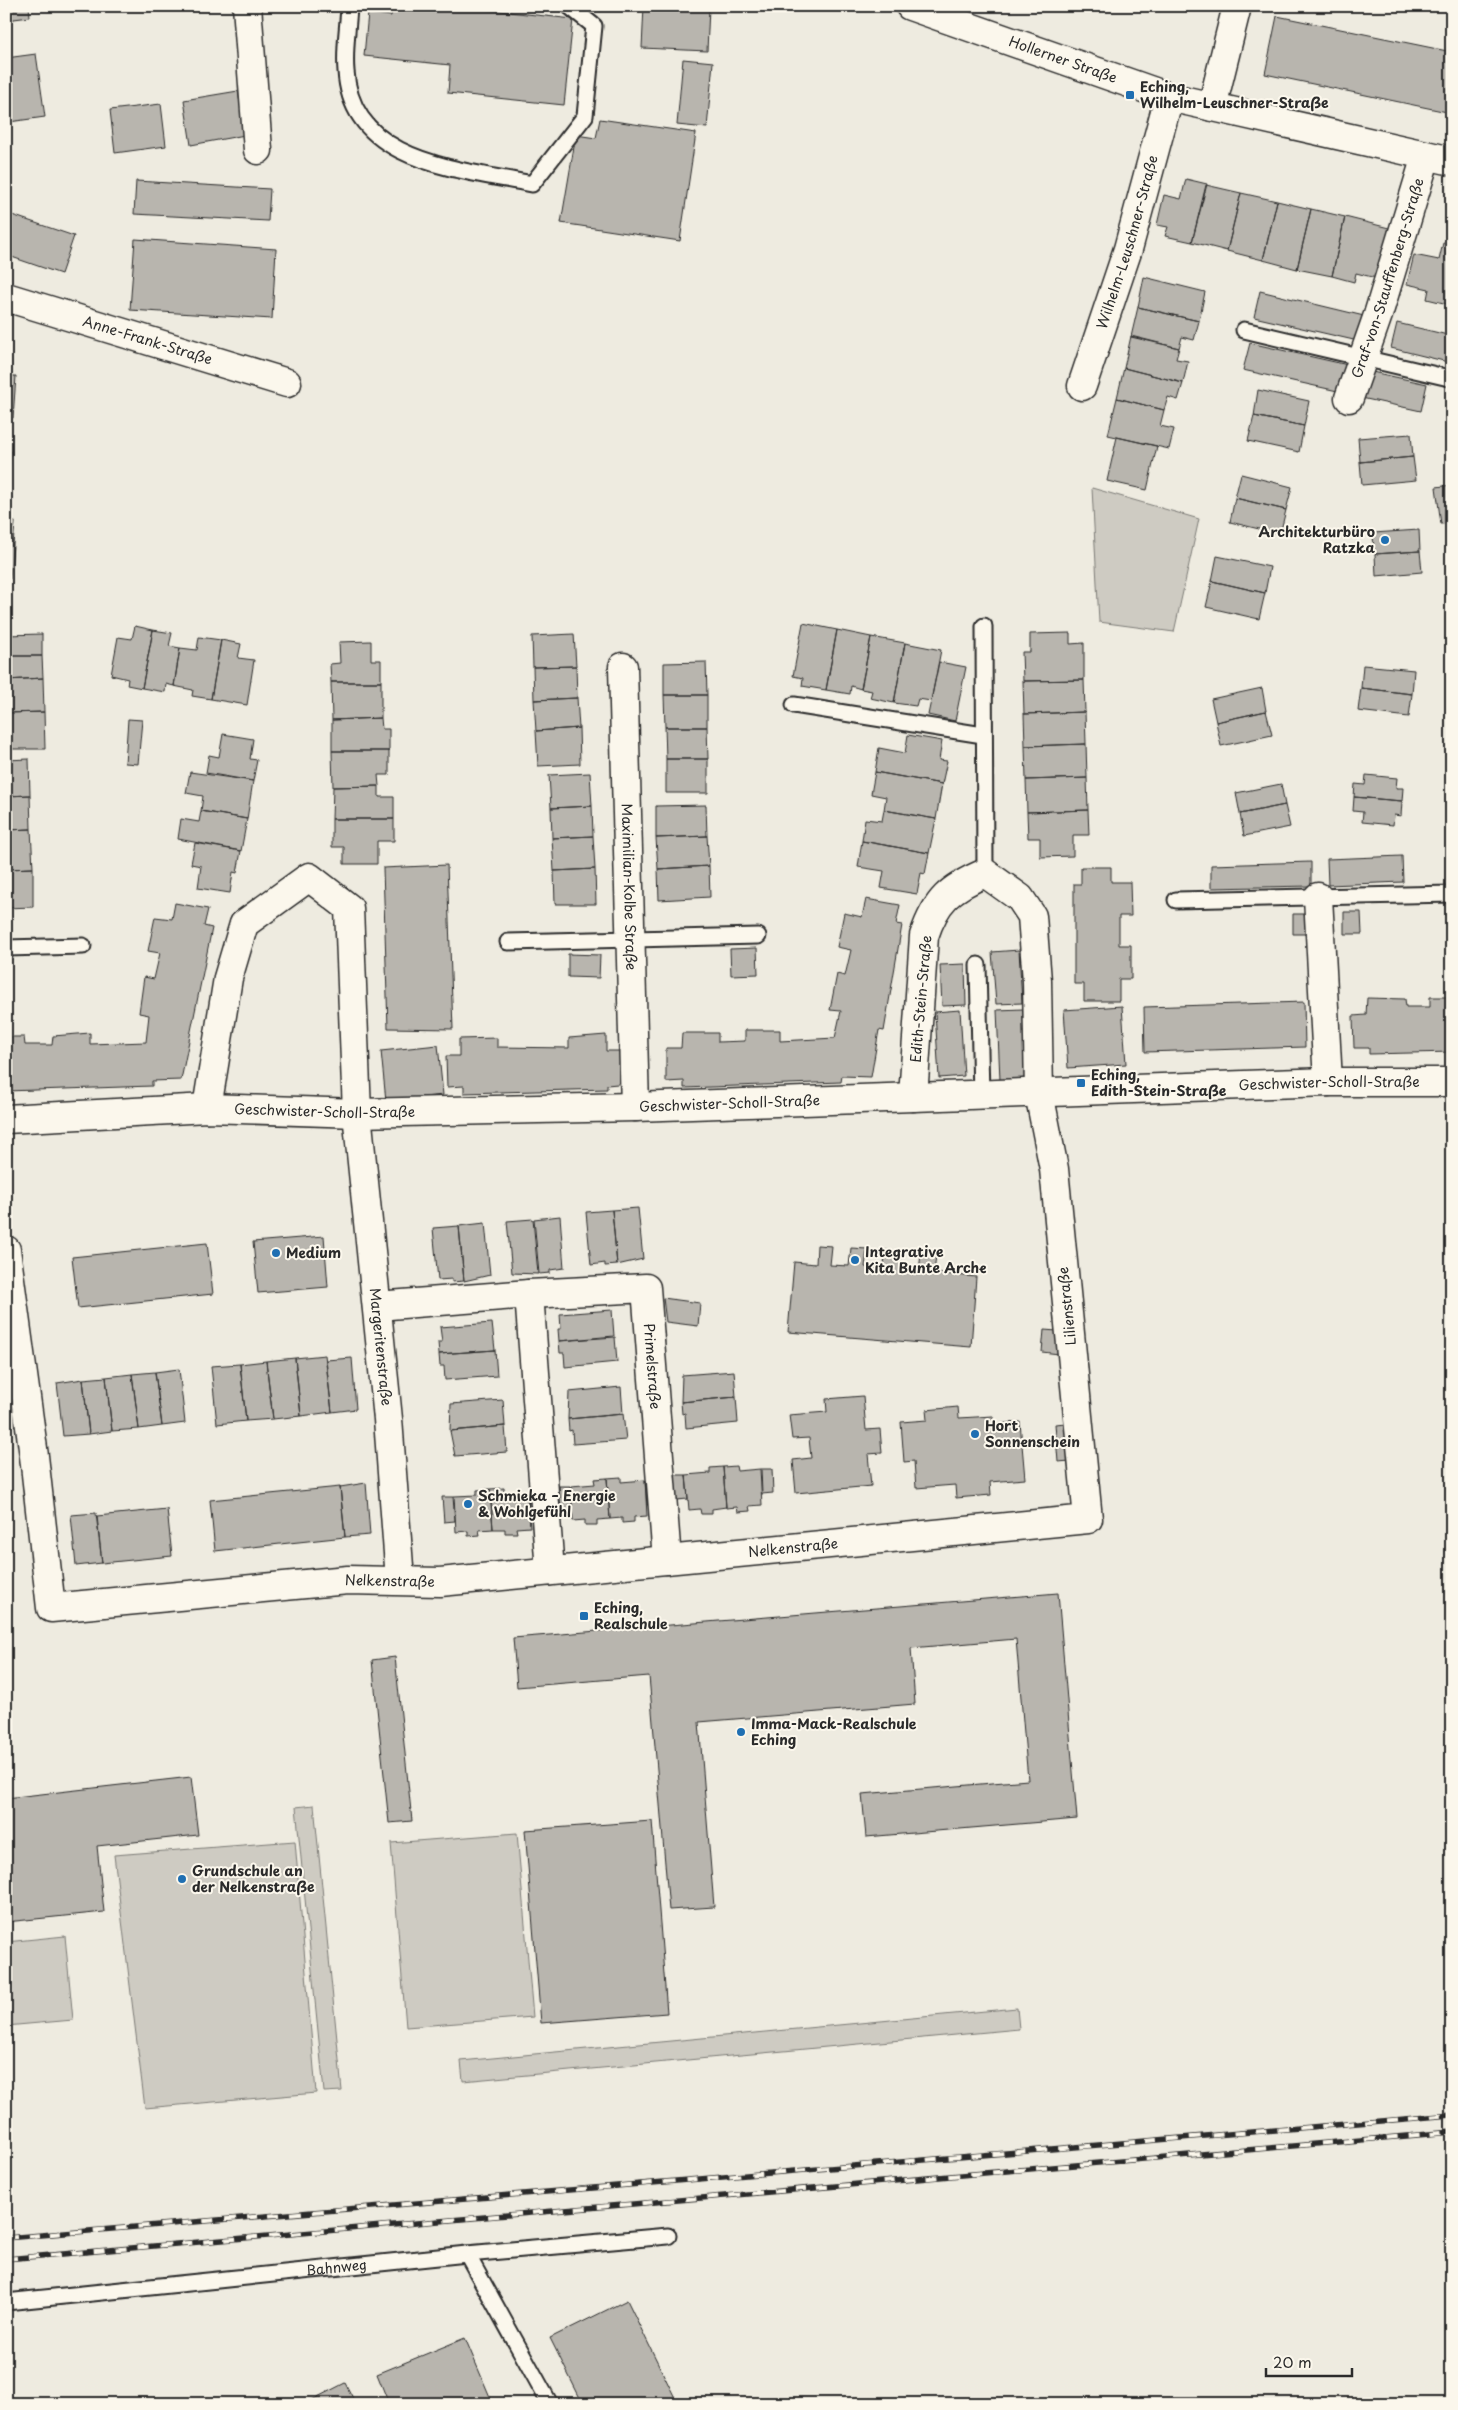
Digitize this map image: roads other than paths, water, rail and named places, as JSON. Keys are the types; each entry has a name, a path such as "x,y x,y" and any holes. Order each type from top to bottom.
{"street":[{"path":"247,6 258,150"},
{"name":"Hollerner Straße","path":"910,6 1169,97 1452,161"},
{"path":"1212,108 1237,6"},
{"name":"Wilhelm-Leuschner-Straße","path":"1082,386 1128,249 1169,97"},
{"name":"Graf-von-Stauffenberg-Straße","path":"1349,398 1426,156"},
{"name":"Anne-Frank-Straße","path":"6,297 287,383"},
{"name":"Maximilian-Kolbe Straße","path":"623,667 635,1107"},
{"path":"985,873 1020,898 1032,916 1037,981 1039,1094"},
{"name":"Edith-Stein-Straße","path":"913,1097 924,936 931,917 941,900 960,884 985,873"},
{"name":"Margeritenstraße","path":"207,1108 228,978 244,924 309,878 349,908 357,1113 388,1419 400,1580"},
{"path":"1318,897 1328,1082"},
{"name":"Geschwister-Scholl-Straße","path":"6,1119 207,1108 357,1113 635,1107 1039,1094 1328,1082 1452,1082"},
{"name":"Lilienstraße","path":"1039,1094 1054,1169 1088,1519"},
{"name":"Nelkenstraße","path":"6,1250 34,1456 51,1608 348,1580 440,1582 1088,1519"},
{"name":"Primelstraße","path":"377,1306 529,1294 646,1288 667,1560"},
{"path":"529,1294 550,1571"}],"lane":[{"path":"349,6 346,72 353,104 370,131 388,146 425,161 532,184 585,116 594,26 568,6"},
{"path":"1244,330 1449,378"},
{"path":"984,626 985,873"},
{"path":"794,705 983,735"},
{"path":"1176,900 1452,894"},
{"path":"508,942 758,936"},
{"path":"6,948 83,946"},
{"path":"978,965 981,1095"},
{"name":"Bahnweg","path":"6,2302 467,2254 668,2236"},
{"path":"467,2254 550,2404"}],"railway":[{"path":"6,2238 1452,2115"},
{"path":"6,2259 1452,2132"}],"place":[{"name":"Eching, Wilhelm-Leuschner-Straße","path":"1130,95"},
{"name":"Architekturbüro Ratzka","path":"1385,540"},
{"name":"Eching, Edith-Stein-Straße","path":"1081,1083"},
{"name":"Medium","path":"276,1253"},
{"name":"Integrative Kita Bunte Arche","path":"855,1260"},
{"name":"Hort Sonnenschein","path":"975,1434"},
{"name":"Schmieka – Energie & Wohlgefühl","path":"468,1504"},
{"name":"Eching, Realschule","path":"584,1616"},
{"name":"Imma-Mack-Realschule Eching","path":"741,1732"},
{"name":"Grundschule an der Nelkenstraße","path":"182,1879"}]}
